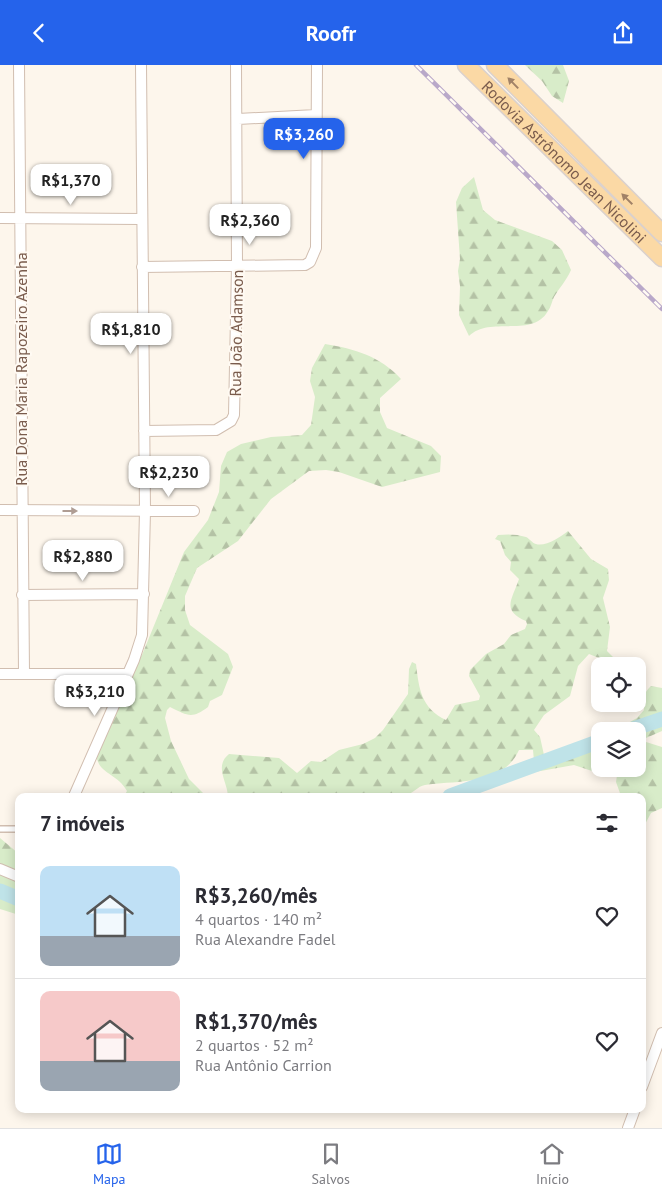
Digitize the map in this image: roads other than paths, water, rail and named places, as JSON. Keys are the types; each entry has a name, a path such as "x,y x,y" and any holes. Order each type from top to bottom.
{"main road":[{"name":"Rodovia Astrônomo Jean Nicolini","path":"466,65 662,258"},
{"name":"Rodovia Astrônomo Jean Nicolini","path":"495,65 662,233"}],"street":[{"name":"Rua Dona Maria Rapozeiro Azenha","path":"19,65 24,673"},
{"path":"75,793 141,641 144,594 145,511 141,65"},
{"name":"Rua João Adamson","path":"144,431 216,430 231,421 236,407 238,119 236,65"},
{"path":"142,267 305,265 310,262 316,248 317,65"},
{"path":"238,119 316,115"},
{"path":"0,218 141,219"},
{"path":"0,511 194,511"},
{"path":"22,595 144,594"},
{"path":"0,674 127,675"},
{"path":"0,869 15,875"},
{"path":"646,1076 662,1033"},
{"path":"628,1128 634,1113"}],"lane":[{"path":"0,829 15,829"}],"waterway":[{"path":"646,724 662,719"},
{"path":"458,793 591,744"},
{"path":"0,891 15,897"}],"railway":[{"path":"416,65 662,309"}]}
